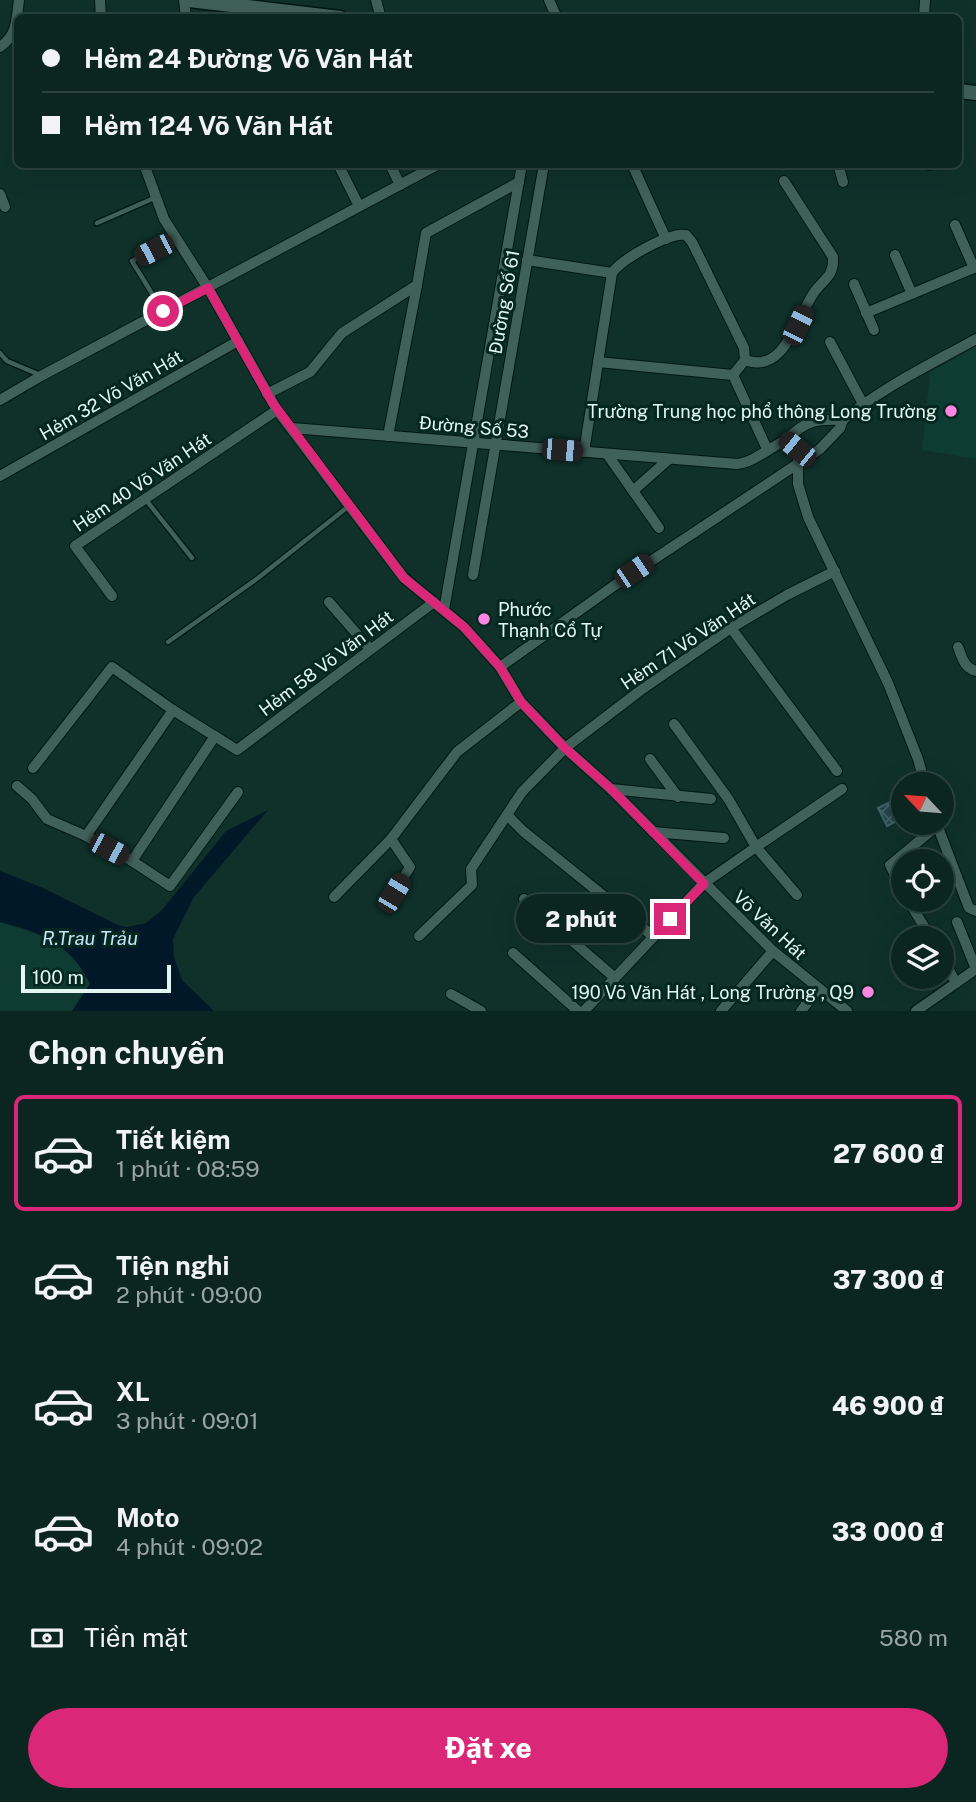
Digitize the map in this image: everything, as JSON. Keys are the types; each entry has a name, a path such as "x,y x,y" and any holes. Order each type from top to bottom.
{"main road":[{"path":"189,0 243,11 285,14"}],"street":[{"path":"0,47 10,40 14,31"},
{"name":"Võ Văn Hát","path":"145,168 164,219 208,288 277,410 404,578 464,627 500,667 521,702 704,884 773,951 847,1011"},
{"path":"340,168 359,206"},
{"path":"392,168 400,185"},
{"path":"0,400 432,168"},
{"path":"444,610 521,168"},
{"name":"Đường Số 61","path":"473,575 543,168"},
{"path":"634,168 666,239"},
{"path":"839,168 844,182"},
{"path":"745,360 755,363 766,361 778,353 798,325 814,292 833,269 833,257 784,181"},
{"path":"388,436 426,233 519,182"},
{"path":"0,194 5,207"},
{"path":"866,313 975,268 955,225"},
{"path":"584,452 612,273 618,264 666,239 678,234 686,235 692,242 744,348 745,360 733,375"},
{"path":"895,255 912,294"},
{"path":"527,260 612,273"},
{"path":"854,284 874,330"},
{"path":"267,394 310,372 342,332 417,285"},
{"path":"500,667 615,584 820,449 840,428 843,420 863,404 976,339"},
{"name":"Hẻm 32 Võ Văn Hát","path":"0,476 238,341"},
{"path":"830,342 863,404"},
{"path":"598,362 733,375"},
{"path":"733,375 767,449"},
{"name":"Hẻm 40 Võ Văn Hát","path":"112,596 75,546 277,410"},
{"name":"Đường Số 53","path":"292,428 749,463 816,419 843,420"},
{"path":"786,440 797,449 798,484 808,517 888,683 922,772"},
{"path":"607,454 659,528"},
{"path":"634,490 669,458"},
{"name":"Hẻm 71 Võ Văn Hát","path":"419,936 472,885 471,869 522,792 565,748 641,690 731,628 835,571"},
{"path":"328,602 370,649"},
{"name":"Hẻm 58 Võ Văn Hát","path":"215,736 237,750 434,602"},
{"path":"731,628 837,771"},
{"path":"958,647 965,664 976,671"},
{"path":"33,768 112,667 215,736 132,861"},
{"path":"334,897 391,839 457,752 521,702"},
{"path":"86,836 173,710"},
{"path":"674,724 729,800 756,847 797,895"},
{"path":"650,759 678,797"},
{"path":"17,786 32,799 47,819 132,861 170,886 238,792"},
{"path":"611,789 711,799"},
{"path":"584,1011 704,884 842,789"},
{"path":"507,815 523,831 653,936"},
{"path":"653,832 724,838"},
{"path":"908,849 924,835"},
{"path":"941,835 969,908 974,911"},
{"path":"391,839 410,867 394,893"},
{"path":"524,899 615,978"},
{"path":"916,1011 975,970 957,922"},
{"path":"721,1011 773,951"},
{"path":"513,953 578,1011"},
{"path":"954,979 956,983"},
{"path":"801,1011 818,989"},
{"path":"451,994 480,1011"}],"lane":[{"path":"97,223 155,198"},
{"path":"163,311 132,261 177,238"},
{"path":"0,353 7,361 41,376"},
{"path":"145,499 191,558"},
{"path":"168,642 258,578 349,506"}],"shaded area":[{"name":"Trường Trung học phổ thông Long Trường","path":"976,347 976,459 922,450 930,372"},
{"path":"0,922 44,937 66,949 81,965 90,983 72,1011 0,1011"}],"water":[{"name":"R.Trau Trảu","path":"268,810 194,897 173,939 174,957 182,980 214,1011 72,1011 90,984 74,959 64,949 41,935 0,922 0,871 43,888 118,925 127,927 146,923 162,910 226,831"}],"building":[{"path":"891,802 891,824 887,826 878,808"}],"place":[{"name":"Trường Trung học phổ thông Long Trường","path":"951,411"},
{"name":"Phước Thạnh Cổ Tự","path":"484,619"},
{"name":"190 Võ Văn Hát , Long Trường , Q9","path":"868,992"}],"route":[{"path":"163,311 208,288 272,402 404,578 464,627 500,667 521,702 704,884 670,919"}]}
